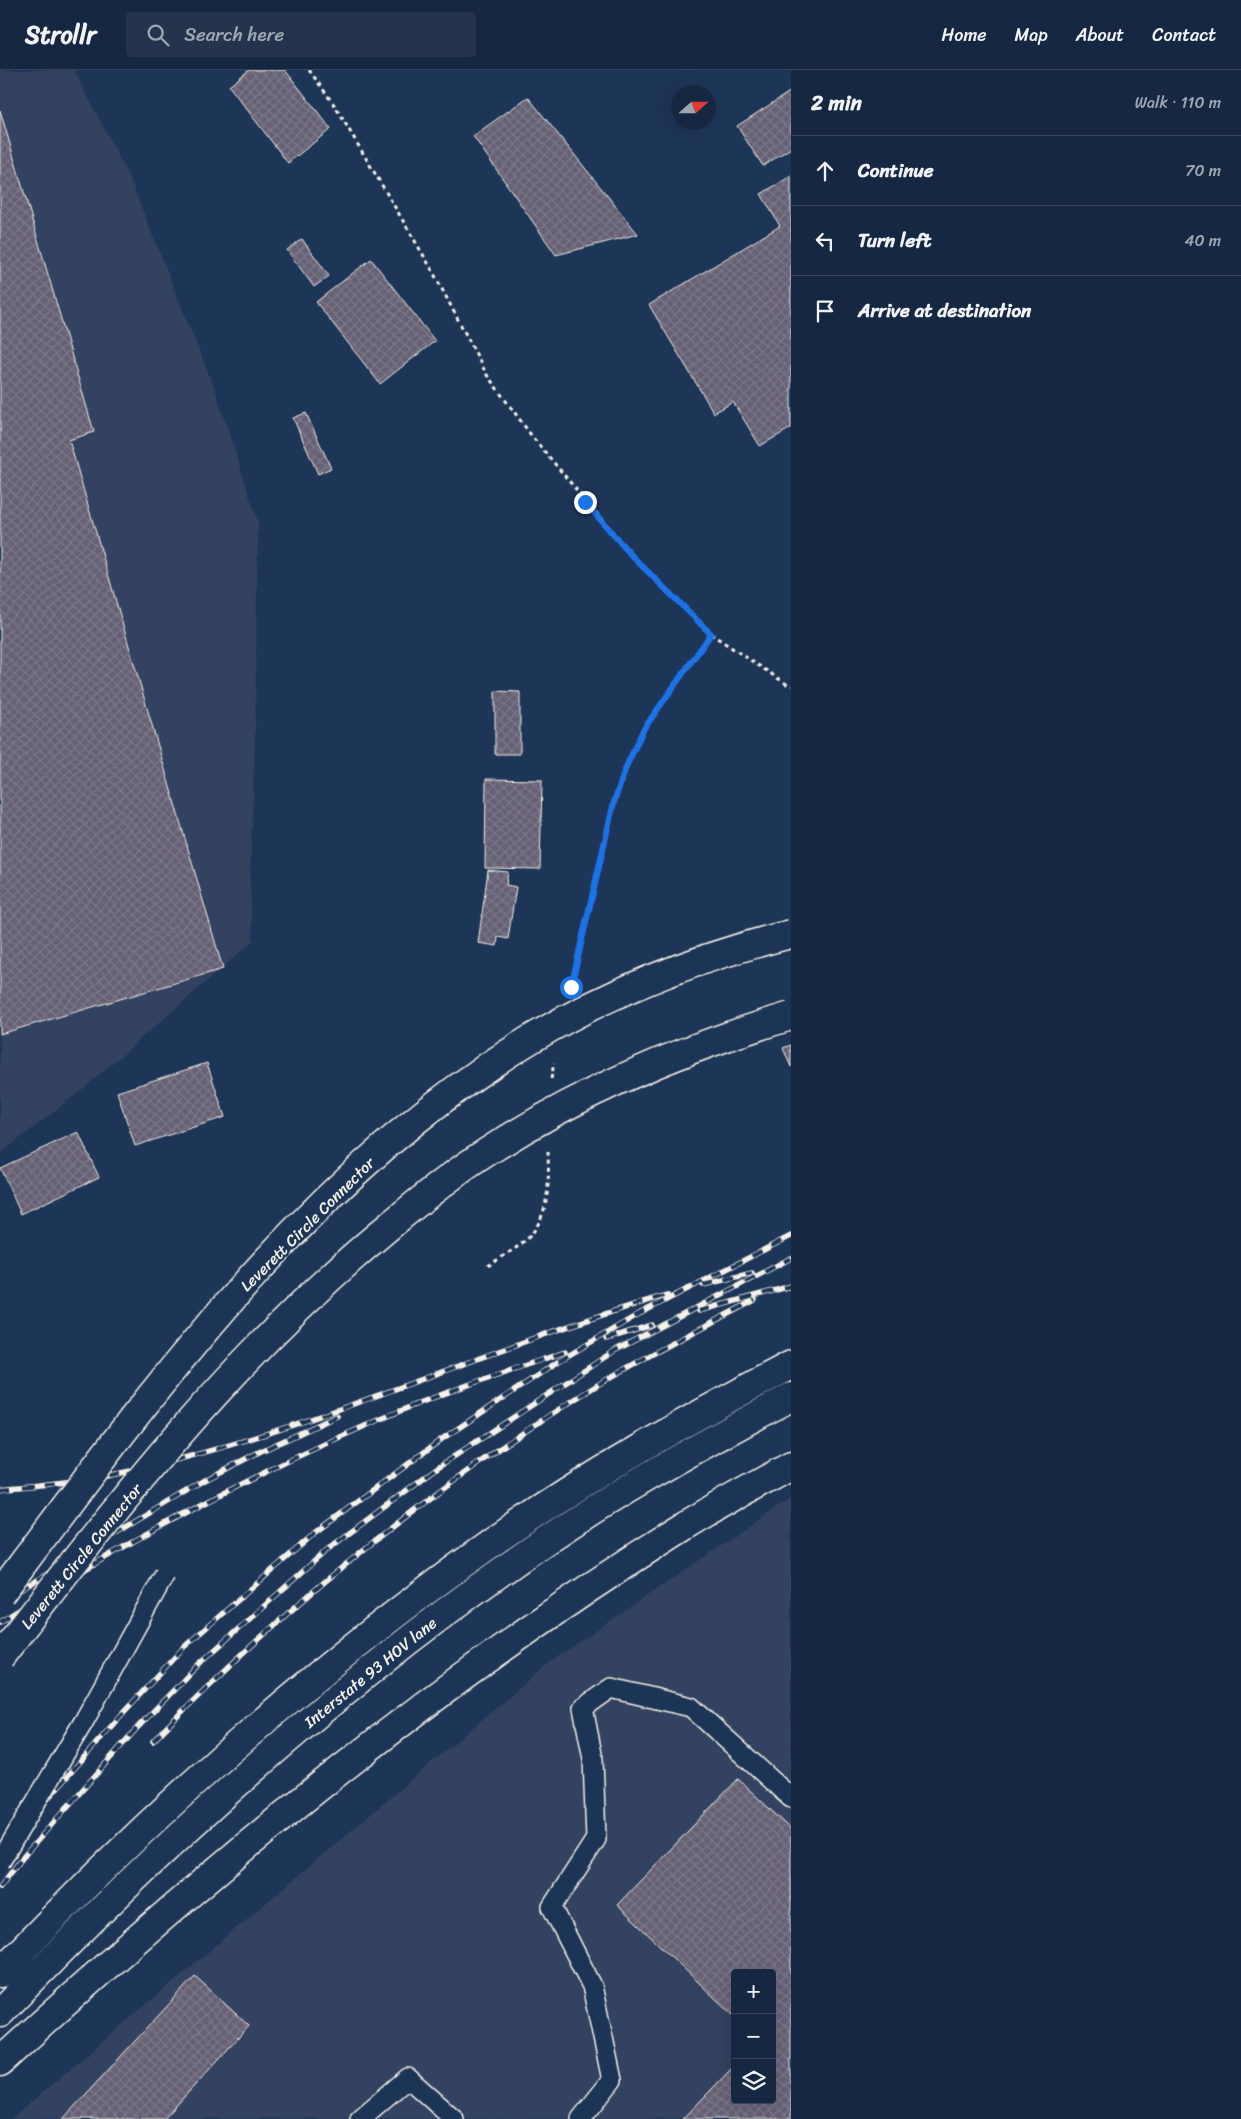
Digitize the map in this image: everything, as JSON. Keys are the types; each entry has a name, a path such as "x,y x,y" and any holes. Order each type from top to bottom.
{"highway":[{"name":"Leverett Circle Connector","path":"0,1594 145,1401 200,1336 284,1242 332,1194 384,1148 475,1076 532,1038 588,1009 650,981 707,959 791,934"},
{"name":"Leverett Circle Connector","path":"0,1657 182,1430 252,1353 313,1292 429,1193 486,1152 549,1114 613,1082 674,1054 791,1016"},
{"path":"0,1956 103,1853 196,1767 290,1683 383,1608 486,1533 592,1463 699,1401 791,1352"},
{"path":"0,1973 111,1862 204,1775 297,1693 391,1618 493,1542 598,1473 704,1411 791,1365"},
{"name":"Interstate 93 HOV lane","path":"0,2014 131,1882 223,1796 315,1714 408,1640 509,1565 613,1497 791,1397"},
{"path":"0,2062 103,1969 259,1834 377,1740 472,1669 578,1595 684,1526 791,1466"}],"lane":[{"path":"0,1862 84,1721 165,1574"},
{"path":"581,2119 612,2080 592,1986 552,1907 596,1839 593,1759 583,1708 611,1688 691,1707 791,1798"},
{"path":"360,2119 408,2078 454,2119"}],"path":[{"path":"309,70 335,106 431,268 487,374 534,439 631,555 711,634 791,687"},
{"path":"571,987 614,802 626,767 643,730 711,634"}],"shaded area":[{"path":"0,70 74,70 130,179 216,392 258,522 255,739 250,883 253,941 89,1084 0,1154"},
{"path":"791,1498 791,2119 11,2119 550,1662"}],"building":[{"path":"249,70 285,70 331,129 288,163 229,86"},
{"path":"791,91 791,148 763,166 737,126"},
{"path":"528,97 638,234 556,255 473,136"},
{"path":"0,110 94,432 69,440 223,969 0,1034"},
{"path":"791,176 791,428 760,446 733,402 714,413 649,305 780,226 761,194"},
{"path":"302,239 329,276 314,287 287,250"},
{"path":"371,259 435,341 380,384 316,302"},
{"path":"306,413 331,468 318,474 293,418"},
{"path":"495,691 520,692 520,754 495,754"},
{"path":"486,779 542,780 540,869 485,868"},
{"path":"488,870 508,872 506,885 516,887 508,939 498,937 497,946 478,943"},
{"path":"791,1045 791,1067 783,1048"},
{"path":"207,1063 225,1117 135,1146 117,1092"},
{"path":"78,1132 99,1177 21,1214 0,1168"},
{"path":"738,1779 791,1829 791,2119 683,2119 731,2069 731,2104 776,2104 776,1969 731,1969 731,2013 617,1905"},
{"path":"195,1976 249,2026 164,2119 63,2119"}],"railway":[{"path":"0,1853 123,1713 184,1647 315,1533 442,1439 559,1361 639,1314 791,1236"},
{"path":"0,1887 23,1857 138,1727 199,1664 328,1549 438,1467 614,1351 791,1258"},
{"path":"703,1285 752,1273"},
{"path":"699,1311 791,1286"},
{"path":"0,1489 102,1477 186,1457 256,1437 598,1316 667,1295"},
{"path":"153,1741 256,1641 310,1594 365,1549 479,1463 599,1384 657,1351 755,1300"},
{"path":"606,1339 652,1325"},
{"path":"0,1622 99,1561 253,1478 412,1406 565,1352"},
{"path":"0,1602 205,1480 259,1452 337,1416"}],"route":[{"path":"571,987 614,802 626,767 643,730 711,634 631,555 585,502"}]}
